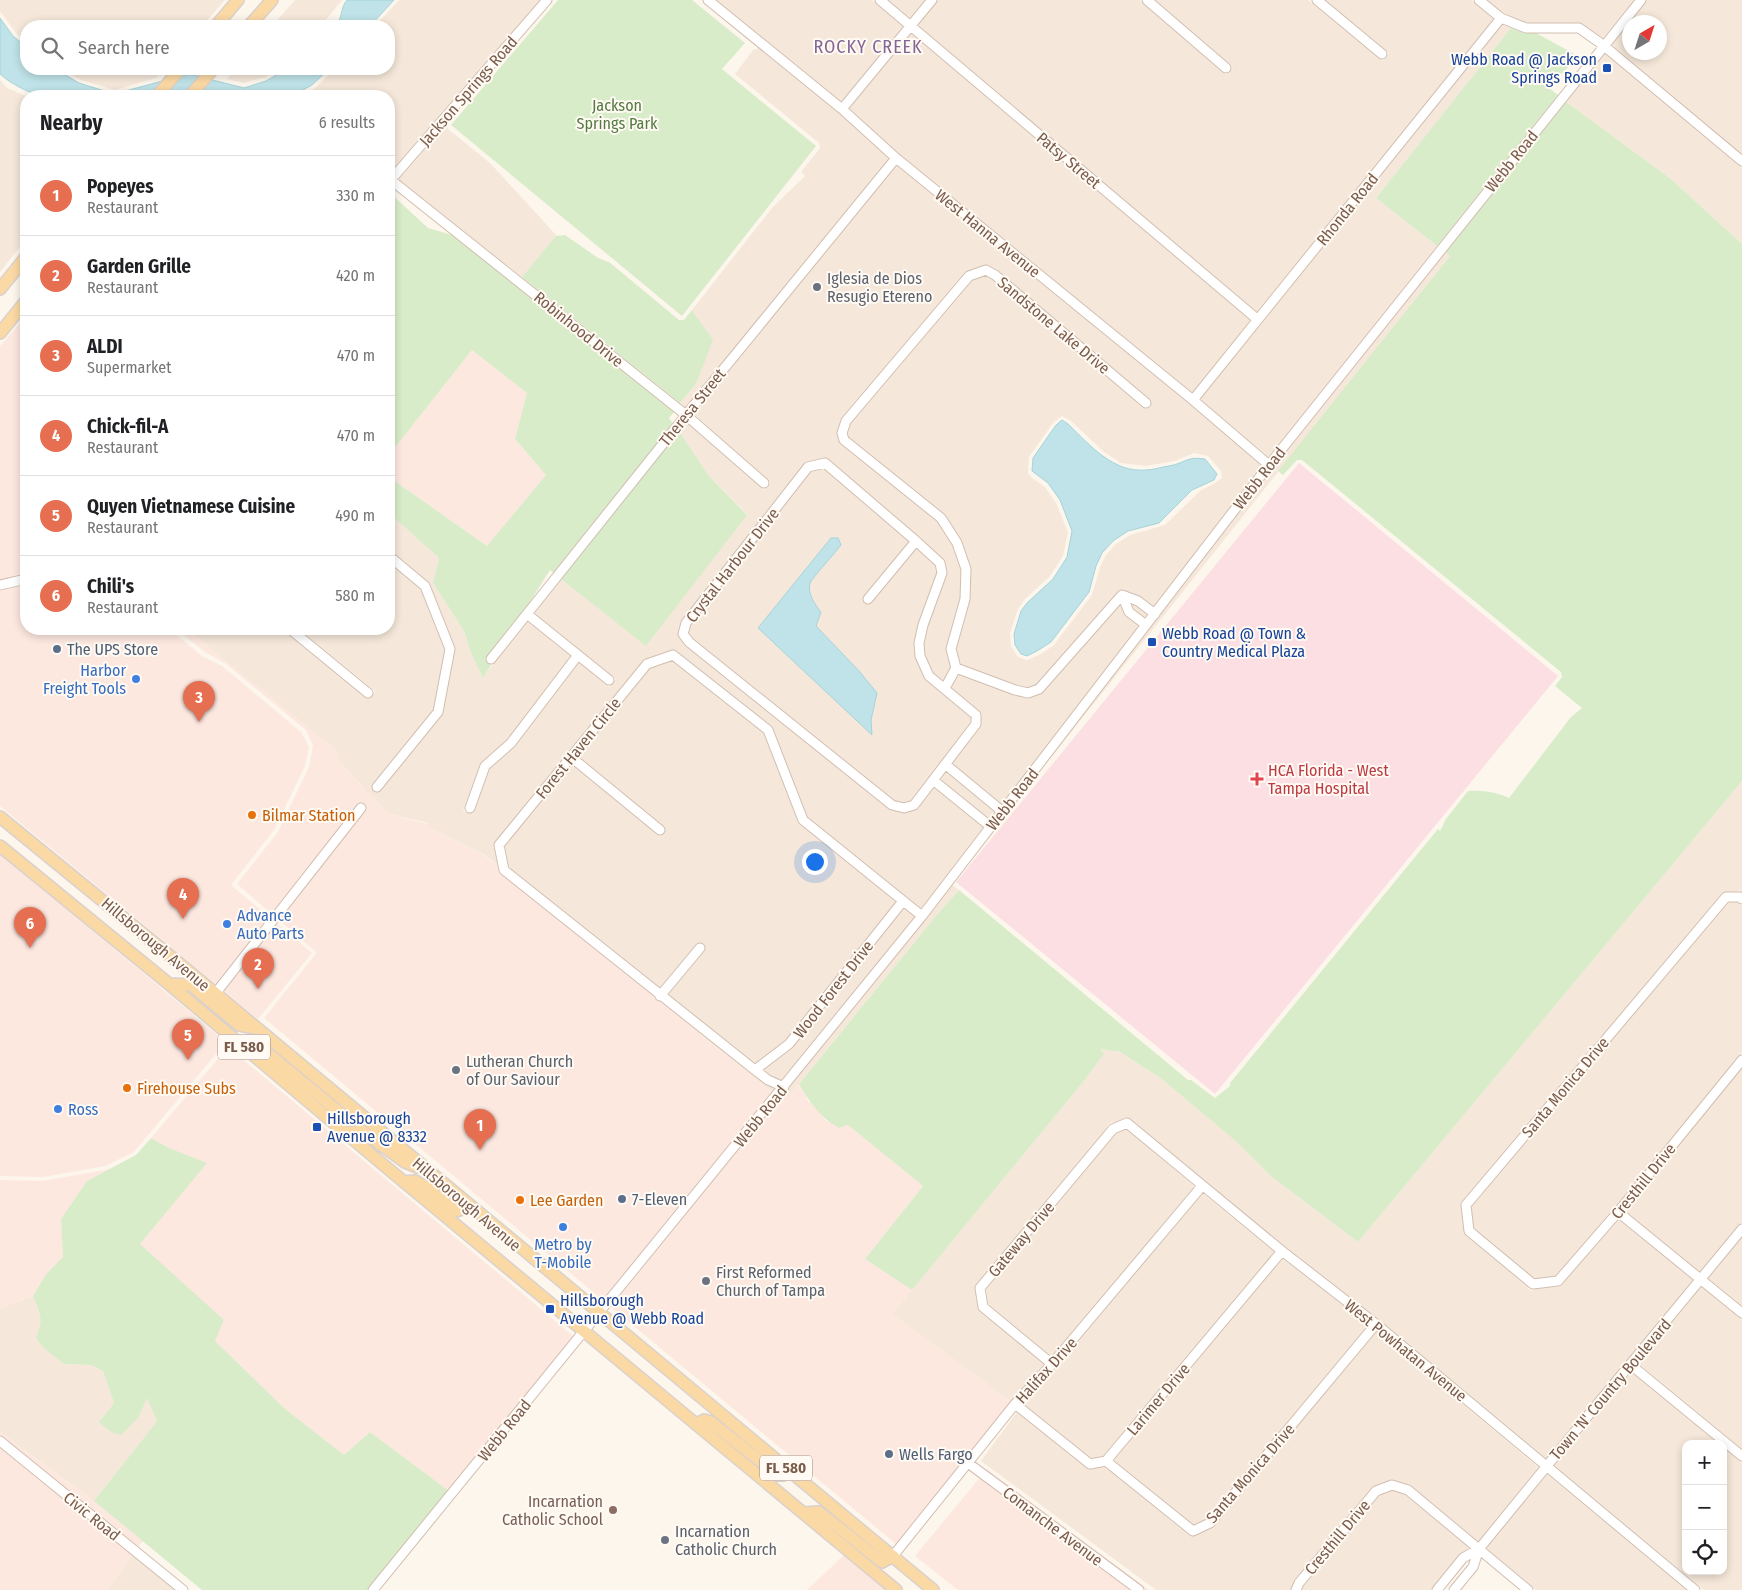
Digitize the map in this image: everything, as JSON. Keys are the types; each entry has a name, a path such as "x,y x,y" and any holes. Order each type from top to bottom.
{"main road":[{"path":"221,20 238,0"},
{"path":"254,20 272,0"},
{"path":"162,90 175,75"},
{"path":"195,90 208,75"},
{"path":"0,289 20,264"},
{"path":"0,333 20,308"},
{"name":"Hillsborough Avenue","path":"0,817 934,1590"},
{"name":"Hillsborough Avenue","path":"0,846 169,984 404,1182 896,1590"},
{"path":"102,929 116,912"},
{"path":"169,984 191,985 239,1025 256,1028"},
{"path":"252,1053 265,1051 345,1117 352,1119 361,1116"},
{"path":"346,1133 362,1131 405,1162 428,1172"},
{"path":"404,1182 415,1181 426,1187 456,1211 462,1210 468,1205"},
{"path":"697,1424 704,1420 711,1422 778,1475 784,1474 789,1470"},
{"path":"804,1512 819,1512 882,1562 893,1556"}],"street":[{"name":"Jackson Springs Road","path":"395,175 547,0"},
{"name":"West Hanna Avenue","path":"708,0 842,109 896,158 1270,464"},
{"name":"Patsy Street","path":"880,0 1257,319"},
{"path":"842,109 932,0"},
{"path":"1147,0 1226,68"},
{"path":"1317,0 1382,54"},
{"path":"1479,0 1501,18 1526,28 1579,28 1603,45 1742,161"},
{"name":"Webb Road","path":"373,1590 600,1314 922,916 1270,464 1603,45 1641,0"},
{"name":"Rhonda Road","path":"1193,400 1501,18"},
{"name":"Theresa Street","path":"491,659 686,414 896,158"},
{"name":"Robinhood Drive","path":"395,185 686,414 764,484"},
{"name":"Sandstone Lake Drive","path":"956,668 951,649 965,599 966,569 957,543 941,518 844,440 842,433 846,421 969,276 986,270 995,275 1146,403"},
{"name":"Crystal Harbour Drive","path":"825,463 916,541 940,563 942,573 923,625 919,643 920,656 929,676 976,716 976,724 914,805 904,808 892,805 689,642 683,634 686,623 808,467 825,463"},
{"path":"868,599 916,541"},
{"path":"376,787 438,712 450,649 425,586 395,561"},
{"path":"0,584 20,580"},
{"path":"944,688 956,668 1015,690 1028,693 1039,689 1122,595"},
{"path":"1122,595 1138,600 1155,614"},
{"path":"1122,595 1130,612 1146,625"},
{"path":"527,614 609,680"},
{"path":"297,635 368,693"},
{"path":"470,808 485,766 511,743 578,655"},
{"name":"Forest Haven Circle","path":"784,1087 768,1080 755,1070 504,870 499,845 647,664 673,655 768,730 803,820 922,916"},
{"path":"571,757 660,830"},
{"path":"945,764 1003,812"},
{"path":"933,780 991,827"},
{"path":"215,994 361,808"},
{"name":"Santa Monica Drive","path":"1532,1284 1468,1230 1466,1205 1726,897 1741,898"},
{"name":"Wood Forest Drive","path":"755,1070 789,1044 903,900"},
{"path":"660,996 700,948"},
{"name":"Cresthill Drive","path":"1532,1284 1558,1282 1618,1212 1742,1060"},
{"name":"West Powhatan Avenue","path":"1113,1129 1127,1123 1282,1251 1376,1324 1695,1590"},
{"name":"Gateway Drive","path":"1052,1364 983,1307 980,1288 1113,1129"},
{"name":"Halifax Drive","path":"893,1556 1015,1404 1052,1364 1202,1186"},
{"path":"1618,1212 1742,1313"},
{"name":"Town 'N' Country Boulevard","path":"1437,1590 1464,1558 1479,1549 1742,1229"},
{"name":"Larimer Drive","path":"1106,1461 1282,1251"},
{"name":"Santa Monica Drive","path":"1106,1461 1193,1530 1210,1523 1376,1324"},
{"path":"1631,1365 1742,1456"},
{"path":"1015,1404 1090,1464 1106,1461"},
{"name":"Civic Road","path":"0,1441 183,1590"},
{"name":"Comanche Avenue","path":"968,1463 1139,1590"},
{"name":"Cresthill Drive","path":"1296,1590 1299,1583 1376,1491 1392,1485 1408,1490 1528,1590"},
{"name":"Town 'N' Country Boulevard","path":"1454,1590 1473,1567 1479,1549"}],"shaded area":[{"path":"0,0 225,0 207,20 20,20 20,36 0,11"},
{"path":"295,0 342,0 326,20 277,20"},
{"path":"399,0 541,0 395,168 395,90 312,90 329,75 395,75 395,20 381,20"},
{"path":"716,0 872,0 904,27 842,102"},
{"path":"888,0 926,0 910,19"},
{"path":"938,0 1139,0 1226,75 1233,67 1155,0 1308,0 1383,61 1389,53 1325,0 1471,0 1494,19 1257,312 917,25"},
{"path":"1487,0 1635,0 1603,38 1579,23 1528,23 1504,13"},
{"path":"1647,0 1742,0 1742,154 1629,60 1667,60 1667,15 1634,15"},
{"path":"1502,24 1511,28 1376,198 1437,246 1269,457 1200,399"},
{"path":"1622,30 1622,54 1610,44"},
{"path":"911,33 1251,320 1193,393 899,154 849,108"},
{"path":"759,48 839,113 889,159 686,408 680,403 696,384 712,340 692,310 772,208 805,176 801,172 820,148 819,143 735,74 753,50"},
{"path":"1604,52 1742,168 1742,244 1671,179 1565,101"},
{"path":"73,75 159,75 156,78 115,90 81,80"},
{"path":"231,75 268,75 244,83 227,79"},
{"path":"0,80 7,88 20,93 20,247 0,272"},
{"path":"452,117 447,124 448,129 490,163 557,236 522,277 398,179"},
{"path":"896,165 1190,404 1263,466 922,909 903,894 896,901 915,917 773,1093 629,976 621,959 610,947 483,854 427,826 429,823 388,814 336,758 339,753 193,635 289,635 369,699 375,691 306,635 395,635 395,518 439,558 433,583 464,631 471,653 483,677 527,621 572,657 508,740 481,764 463,811 472,814 489,768 515,746 579,662 609,687 616,679 534,613 561,579 646,645 747,514 709,476 679,431 686,422 764,490 771,483 693,413","holes":["1062,416 1071,421 1104,452 1121,463 1145,466 1175,461 1194,453 1208,456 1221,471 1222,478 1200,491 1165,525 1130,535 1116,544 1106,555 1100,567 1092,595 1053,646 1027,660 1018,657 1011,646 1010,633 1018,609 1024,600 1050,576 1063,556 1068,532 1056,503 1045,487 1028,473 1029,457 1053,423","831,538 838,538 841,546 810,582 810,592 815,605 821,612 816,626 859,671 877,693 871,720 872,734 759,628"]},
{"path":"1445,252 1450,256 1013,805 1273,467"},
{"path":"20,325 20,635 176,635 202,656 222,666 302,733 309,747 305,766 274,830 231,885 312,953 258,1019 0,806 0,346"},
{"path":"472,350 527,393 515,439 546,475 487,546 395,481 395,447"},
{"name":"HCA Florida - West Tampa Hospital","path":"1299,463 1558,676 1215,1094 956,882"},
{"path":"184,635 193,635 340,753 336,758 388,814 429,824 428,826 482,854 610,947 621,959 629,976 773,1093 604,1301 264,1018 316,952 237,884 278,832 309,767 313,746 306,730 225,663 205,652"},
{"path":"1742,781 1742,892 1739,890 1738,892 1722,894 1462,1202 1465,1235 1528,1286 1528,1289 1533,1291 1535,1288 1558,1287 1562,1284 1618,1219 1694,1280 1546,1459 1375,1317 1285,1247 1130,1119 1125,1118 1114,1123 1112,1122 1107,1126 977,1285 976,1290 980,1311 1045,1365 1011,1402 892,1314 1083,1082 1104,1054 1099,1049 1120,1052 1162,1079 1238,1142 1272,1177 1358,1242"},
{"path":"0,854 226,1042 134,1152 105,1166 43,1177 0,1176"},
{"path":"952,885 959,890 784,1102 780,1099"},
{"path":"1728,902 1737,902 1742,906 1742,1052 1556,1277 1534,1279 1473,1228 1471,1206"},
{"path":"228,1047 574,1337 449,1491 370,1432 344,1455 284,1408 215,1341 166,1269 140,1244 206,1163 169,1148 151,1138"},
{"path":"1742,1067 1742,1222 1700,1272 1625,1211"},
{"path":"799,1083 808,1101 815,1106 826,1121 848,1125 923,1186 865,1259 912,1290 892,1314 1011,1402 896,1544 611,1307 780,1099 784,1101"},
{"path":"1126,1128 1195,1187 1052,1357 988,1304 986,1289 1115,1133"},
{"path":"111,1168 61,1219 63,1257 46,1274 33,1296 0,1308 0,1180 43,1181"},
{"path":"1202,1193 1275,1252 1103,1456 1092,1459 1022,1403 1056,1367"},
{"path":"1742,1237 1742,1306 1708,1278"},
{"path":"1282,1258 1369,1325 1207,1519 1194,1525 1113,1460"},
{"path":"1701,1286 1742,1320 1742,1449 1638,1363"},
{"path":"33,1296 40,1313 41,1326 64,1364 91,1365 103,1371 114,1403 99,1422 138,1418 147,1397 157,1421 94,1501 0,1432 0,1308"},
{"path":"1376,1331 1539,1468 1479,1542 1410,1485 1391,1480 1372,1488 1295,1580 1291,1590 1156,1590 981,1461 1017,1412 1087,1468 1104,1466 1189,1535 1194,1535 1214,1526"},
{"path":"1631,1372 1714,1440 1682,1440 1682,1572 1553,1465"},
{"path":"0,1432 94,1501 143,1541 138,1547 0,1435"},
{"path":"0,1448 132,1555 107,1590 0,1590"},
{"path":"1727,1450 1742,1463 1742,1590 1704,1590 1686,1575 1727,1575"},
{"path":"987,1469 1149,1590 958,1590 915,1556"},
{"path":"1546,1474 1687,1590 1536,1590 1486,1548"},
{"path":"1392,1490 1405,1495 1471,1549 1460,1555 1431,1590 1301,1590 1303,1585 1378,1495"},
{"path":"132,1555 175,1590 107,1590"},
{"path":"844,1555 887,1590 807,1590"}],"green space":[{"name":"Jackson Springs Park","path":"558,0 692,0 745,43 722,69 816,146 682,316 451,125"},
{"path":"1511,28 1524,33 1536,33 1578,56 1549,88 1558,95 1437,246 1376,198"},
{"path":"1565,101 1671,179 1742,244 1742,781 1358,1242 1272,1177 1237,1142 1162,1079 1120,1052 1100,1049 1104,1054 1083,1082 912,1290 865,1259 923,1186 848,1125 839,1128 827,1119 811,1103 799,1084 959,890 1188,1080 1191,1080 1215,1098 1230,1086 1230,1083 1438,829 1440,831 1446,819 1468,791 1489,792 1509,798 1571,717 1582,708 1555,686 1562,677 1561,672 1302,460 1297,460 1283,475 1278,471 1450,256 1445,252"},
{"path":"395,198 428,228 452,235 674,412 669,418 673,424 554,573 550,570 528,605 485,659 491,665 483,678 471,653 464,631 433,583 439,558 395,518 395,481 487,546 546,475 515,439 527,393 472,350 395,447"},
{"path":"565,235 598,258 609,262 679,320 684,320 692,310 713,340 696,384 680,403 522,277 556,236"},
{"path":"679,431 709,476 747,515 646,646 561,579"},
{"path":"151,1138 169,1148 207,1163 140,1244 224,1320 215,1341 284,1408 344,1455 370,1432 449,1491 367,1590 202,1590 94,1501 157,1421 147,1398 138,1418 121,1435 111,1432 99,1422 114,1403 103,1371 91,1365 64,1364 44,1348 36,1338 40,1326 40,1316 33,1296 46,1274 63,1257 61,1219 87,1181 136,1155"}],"water":[{"path":"347,0 394,0 376,20 339,20"},
{"path":"0,18 13,36 20,42 20,75 65,75 79,83 101,90 25,90 0,74"},
{"path":"185,75 193,75 244,88 266,81 276,75 323,75 312,85 303,90 129,90"},
{"path":"1062,420 1103,456 1123,467 1134,470 1149,470 1199,458 1205,459 1217,474 1214,480 1192,490 1159,523 1128,531 1113,541 1102,553 1096,566 1089,592 1051,642 1027,656 1021,654 1015,645 1014,634 1021,611 1053,579 1067,557 1072,531 1060,500 1048,483 1032,471 1033,458 1056,425"},
{"path":"831,538 838,538 841,545 815,576 809,587 814,602 821,612 816,626 859,671 877,693 871,720 872,735 758,628"}],"place":[{"name":"Webb Road @ Jackson Springs Road","path":"1607,68"},
{"name":"Iglesia de Dios Resugio Etereno","path":"817,287"},
{"name":"Webb Road @ Town & Country Medical Plaza","path":"1152,642"},
{"name":"The UPS Store","path":"57,649"},
{"name":"Harbor Freight Tools","path":"136,679"},
{"name":"ALDI","path":"199,722"},
{"name":"HCA Florida - West Tampa Hospital","path":"1257,779"},
{"name":"Bilmar Station","path":"252,815"},
{"name":"Chick-fil-A","path":"183,919"},
{"name":"Advance Auto Parts","path":"227,924"},
{"name":"Chili's","path":"30,948"},
{"name":"Garden Grille","path":"258,989"},
{"name":"Quyen Vietnamese Cuisine","path":"188,1060"},
{"name":"Lutheran Church of Our Saviour","path":"456,1070"},
{"name":"Firehouse Subs","path":"127,1088"},
{"name":"Ross","path":"58,1109"},
{"name":"Hillsborough Avenue @ 8332","path":"317,1127"},
{"name":"Popeyes","path":"480,1150"},
{"name":"7-Eleven","path":"622,1199"},
{"name":"Lee Garden","path":"520,1200"},
{"name":"Metro by T-Mobile","path":"563,1227"},
{"name":"First Reformed Church of Tampa","path":"706,1281"},
{"name":"Hillsborough Avenue @ Webb Road","path":"550,1309"},
{"name":"Wells Fargo","path":"889,1454"},
{"name":"Incarnation Catholic School","path":"613,1510"},
{"name":"Incarnation Catholic Church","path":"665,1540"}],"district":[{"name":"ROCKY CREEK","path":"868,47"}]}
